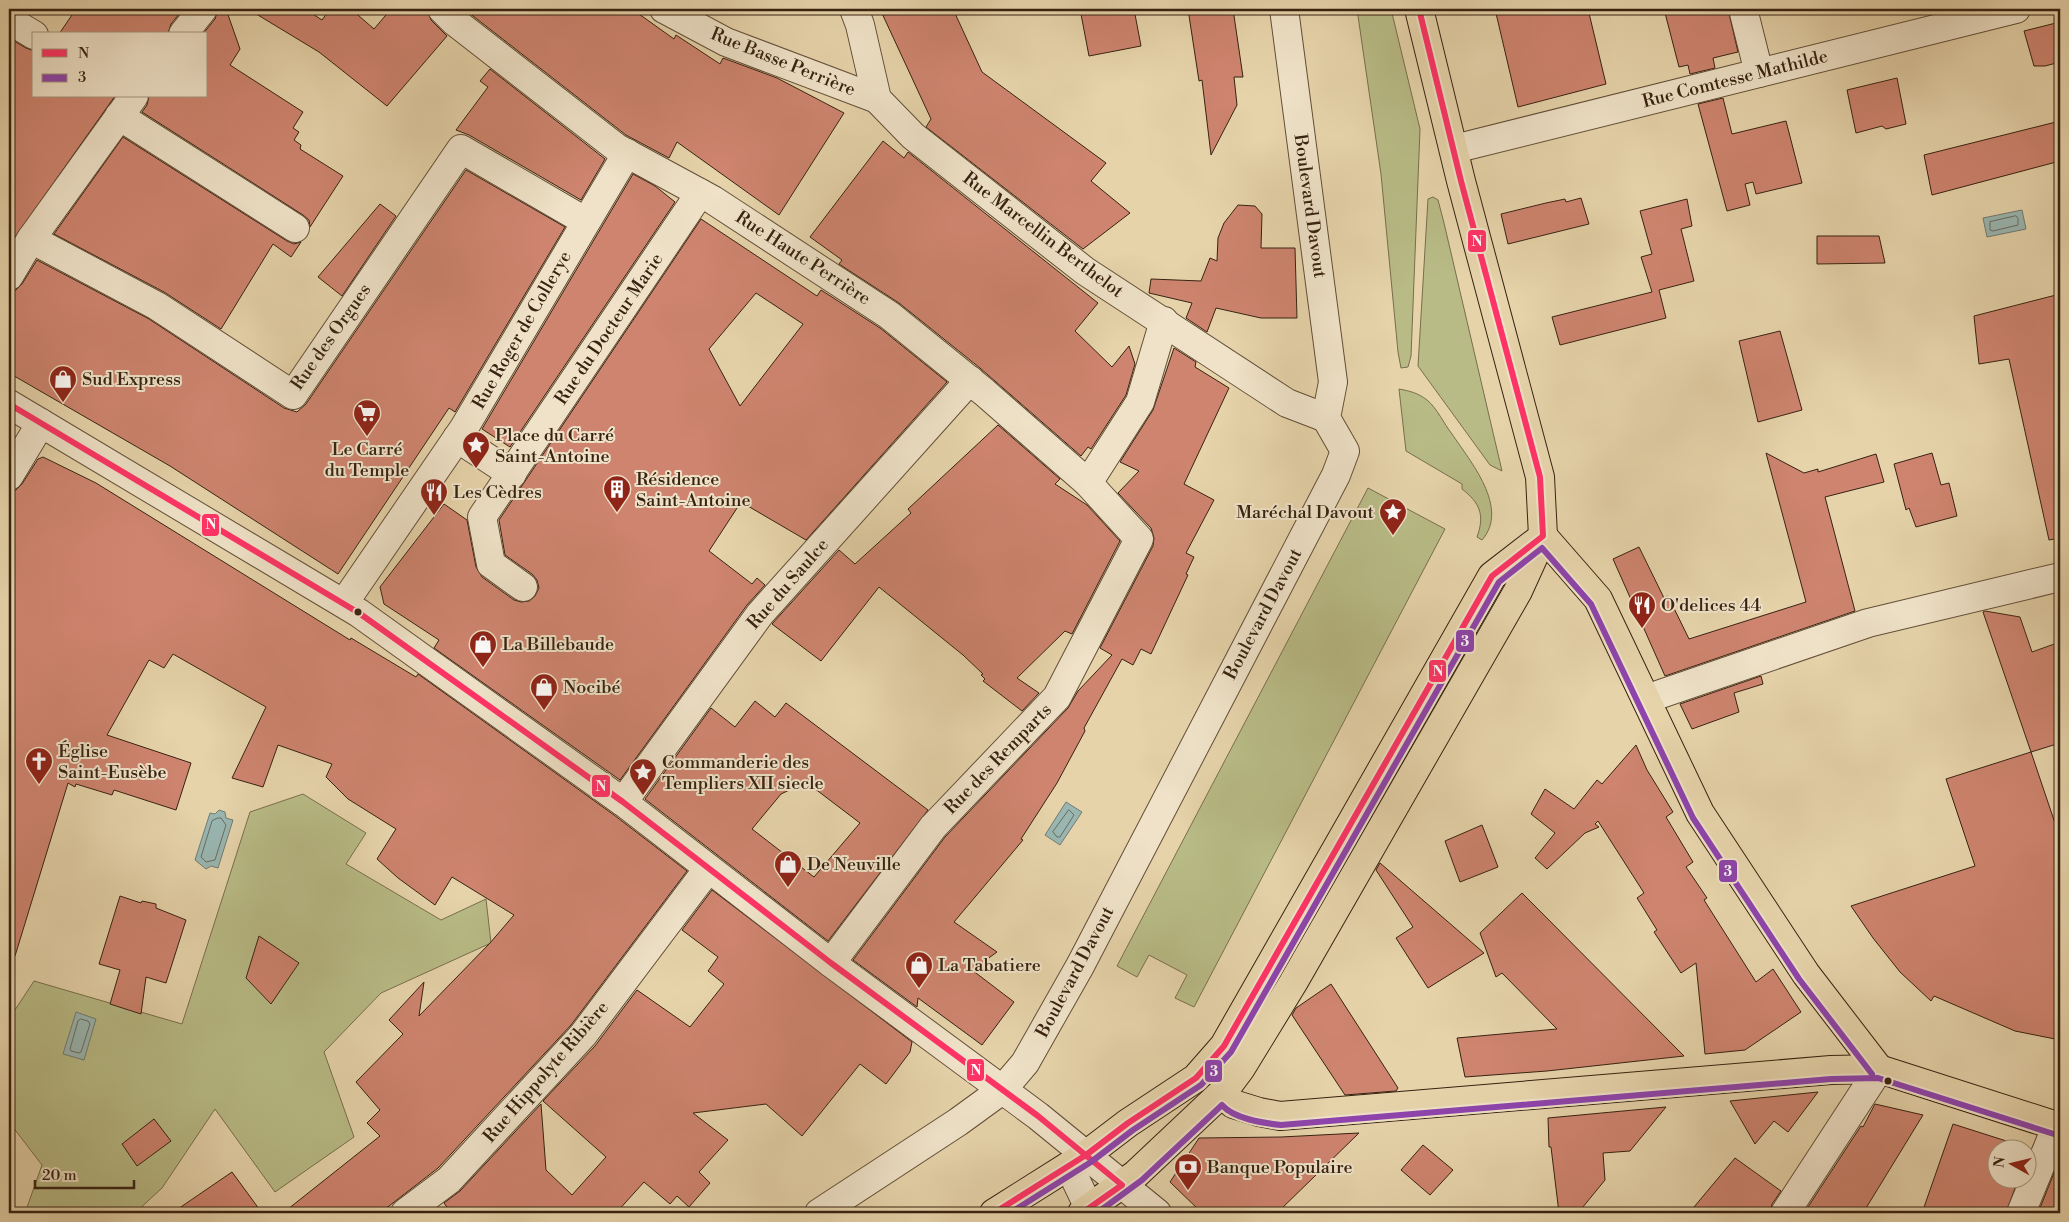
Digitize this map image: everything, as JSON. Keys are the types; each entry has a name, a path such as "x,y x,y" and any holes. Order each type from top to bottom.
{"main road":[{"path":"1089,1212 1122,1185 1222,1092 1241,1068 1293,983 1518,591 1543,536 1540,477 1419,9"},
{"path":"1543,536 1598,600 1700,812 1806,974 1879,1069"},
{"path":"994,1213 1077,1160 1128,1123 1196,1078 1224,1046 1492,576 1543,536"},
{"path":"1224,1046 1222,1092 1233,1104 1280,1116 1831,1070 1879,1069 2059,1126"}],"street":[{"path":"185,32 203,9"},
{"name":"Rue Haute Perrière","path":"442,9 470,34 617,148 700,193 889,315 970,380 1088,483 1140,539"},
{"name":"Rue Basse Perrière","path":"664,9 726,42 877,99"},
{"path":"854,9 860,25 877,99"},
{"name":"Boulevard Davout","path":"1002,1090 1025,1062 1080,966 1336,475 1345,451 1326,418 1334,382 1284,9"},
{"path":"1743,9 1759,73"},
{"name":"Rue Comtesse Mathilde","path":"1454,149 2016,9"},
{"path":"9,20 32,34"},
{"name":"Rue Marcellin Berthelot","path":"877,99 913,136 1085,271 1287,403 1326,418"},
{"path":"9,276 31,239 127,106 295,228"},
{"name":"Rue des Orgues","path":"31,239 157,306 293,396 461,149 585,222"},
{"name":"Rue Roger de Collerye","path":"344,603 457,438 627,153"},
{"name":"Rue du Docteur Marie","path":"523,587 491,564 482,517 700,193"},
{"path":"1088,483 1140,402 1164,322"},
{"name":"Rue du Saulce","path":"623,802 760,614 970,380"},
{"path":"9,404 344,603 623,802 831,963 1002,1090 1077,1160 1122,1185 1157,1213"},
{"path":"9,476 41,423"},
{"path":"457,438 512,474"},
{"name":"Rue des Remparts","path":"831,963 933,827 1057,697 1140,539"},
{"path":"1646,699 1868,623 2060,577"},
{"name":"Rue Hippolyte Ribière","path":"405,1213 449,1180 583,1035 708,869"},
{"path":"1785,1213 1879,1069"},
{"path":"819,1213 958,1122 1002,1090"},
{"path":"2021,1213 2059,1126"},
{"path":"1077,1160 1089,1212"}],"green space":[{"path":"1357,9 1391,9 1420,129 1411,356 1408,367 1401,368 1381,174"},
{"path":"1433,197 1438,200 1444,223 1502,471 1490,465 1418,366 1428,199"},
{"path":"1399,389 1417,394 1431,403 1477,471 1490,500 1492,514 1489,527 1482,540 1477,537 1481,522 1479,510 1473,499 1462,489 1462,484 1406,451"},
{"path":"1368,488 1445,529 1194,1007 1175,998 1187,975 1149,955 1137,977 1117,966"},
{"path":"303,794 366,833 346,864 441,920 486,899 491,943 381,993 324,1052 354,1137 275,1192 215,1109 162,1188 135,1213 25,1213 42,1165 9,1122 9,1019 34,981 182,1024 250,812"}],"water":[{"path":"2022,210 2026,229 1987,237 1983,218"},
{"path":"1066,802 1082,812 1060,845 1045,835"},
{"path":"219,810 225,812 226,818 233,820 218,868 211,866 206,869 195,860 210,813 215,814"},
{"path":"76,1012 96,1019 84,1060 63,1054"}],"building":[{"path":"76,9 183,9 171,24 169,32 60,32"},
{"path":"218,9 226,9 240,49 230,65 303,112 293,128 299,132 294,140 301,145 300,149 343,176 310,227 309,220 303,215 142,112 147,105 149,98 208,98 208,32 205,32 215,19"},
{"path":"248,9 305,9 322,20 330,9 351,9 374,29 391,9 427,9 431,20 447,36 387,106 319,52"},
{"path":"464,9 632,9 674,39 676,35 720,64 723,58 777,78 844,113 779,215 677,142 669,158 626,135"},
{"path":"880,9 953,9 982,72 1106,163 1091,181 1130,213 1083,249 926,127 931,119"},
{"path":"1080,9 1134,9 1141,46 1089,56"},
{"path":"1188,9 1233,9 1243,77 1234,77 1237,105 1211,155 1202,80 1199,81"},
{"path":"1495,9 1588,9 1606,84 1518,107"},
{"path":"1664,9 1728,9 1738,52 1713,58 1715,68 1690,74 1688,65 1679,67"},
{"path":"2060,22 2060,62 2045,66 2034,66 2024,31"},
{"path":"9,38 32,50 32,98 114,98 9,246"},
{"path":"490,69 605,159 581,200 469,135 456,130 488,87 480,81"},
{"path":"1897,78 1906,124 1886,129 1882,126 1856,133 1847,90"},
{"path":"1723,98 1732,134 1786,121 1802,183 1756,194 1753,182 1745,184 1750,205 1727,211 1698,104"},
{"path":"2060,121 2060,161 1932,195 1924,155"},
{"path":"123,137 287,241 294,244 301,242 291,257 273,244 221,329 164,292 54,234"},
{"path":"883,141 904,158 908,152 1098,303 1075,331 1112,367 1129,346 1135,364 1126,395 1091,449 1088,447 1081,456 980,368 899,303 839,264 842,260 810,237"},
{"path":"466,170 565,227 455,412 449,408 338,574 170,466 9,373 9,292 16,290 22,284 37,260 149,319 284,408 297,412 306,404"},
{"path":"633,174 655,186 675,202 510,447 482,429"},
{"path":"1581,198 1589,224 1508,244 1501,214 1565,199 1566,202"},
{"path":"1687,199 1692,226 1681,229 1694,281 1659,290 1666,318 1560,345 1552,317 1652,292 1641,257 1652,254 1640,211"},
{"path":"380,204 396,216 342,296 318,277"},
{"path":"1238,205 1255,206 1262,214 1261,248 1295,248 1297,318 1261,318 1216,308 1207,332 1186,318 1192,303 1149,293 1151,279 1201,281 1210,258 1217,261 1218,238 1224,223"},
{"path":"701,219 817,296 821,290 880,328 947,382 806,540 741,502 709,551 752,584 757,578 765,585 747,605 620,780 434,648 439,640 384,604 380,587 444,504 467,520 476,567 482,577 514,600 521,602 529,601 535,596 539,588 537,580 532,574 505,555 499,520","holes":["756,293 803,324 740,406 709,349"]},
{"path":"1817,236 1879,236 1885,263 1817,264"},
{"path":"2060,294 2060,538 2049,540 2009,359 1979,364 1974,316"},
{"path":"1780,331 1802,410 1758,422 1739,341"},
{"path":"1174,348 1196,362 1195,367 1229,388 1184,484 1214,500 1186,553 1194,557 1186,574 1188,575 1151,654 1141,649 1133,665 1122,659 1084,728 1085,731 1057,783 1021,839 1023,840 954,922 997,952 972,970 1014,1002 982,1045 918,998 917,1007 853,960 945,837 1068,708 1078,691 1112,655 1100,648 1153,546 1154,538 1151,528 1118,493 1139,471 1120,462 1153,410"},
{"path":"998,425 1060,479 1055,484 1087,505 1120,541 1072,634 1065,631 1017,678 1039,693 1022,711 983,681 985,679 981,675 983,674 963,655 879,587 821,661 772,624 839,550 855,564 911,513 908,509"},
{"path":"1766,453 1804,473 1818,469 1818,472 1876,454 1884,482 1825,497 1855,611 1665,676 1613,559 1639,547 1664,598 1668,596 1689,639 1806,602"},
{"path":"1932,453 1941,485 1949,483 1957,516 1916,527 1909,508 1906,510 1894,464"},
{"path":"43,457 96,483 350,640 351,638 416,677 418,674 614,815 687,871 571,1025 438,1168 380,1213 283,1213 380,1136 367,1123 380,1110 356,1082 403,1034 389,1020 424,982 419,1016 490,943 514,915 452,877 435,905 398,878 377,859 396,829 348,799 326,777 332,764 278,745 263,787 232,778 266,707 173,654 164,668 149,660 107,735 191,763 176,810 114,790 112,795 76,784 75,787 68,783 15,956 9,955 9,492 16,490 22,484 38,459"},
{"path":"1983,612 2020,617 2032,652 2060,642 2060,743 2031,752"},
{"path":"1761,676 1763,684 1734,693 1739,712 1692,729 1680,704"},
{"path":"755,701 775,717 786,703 928,810 828,941 645,799 711,708 735,727","holes":["806,782 860,823 814,877 752,829 781,794"]},
{"path":"1636,745 1647,770 1673,812 1666,817 1693,862 1686,867 1707,898 1704,900 1756,982 1773,969 1801,1012 1745,1050 1705,1054 1696,963 1681,973 1654,932 1657,930 1637,898 1644,893 1598,821 1595,824 1599,827 1585,833 1547,869 1535,858 1555,833 1531,814 1545,789 1574,809 1597,780 1602,784"},
{"path":"2031,752 2060,838 2060,1040 2015,1031 1934,996 1931,1001 1900,972 1851,906 1975,866 1946,779"},
{"path":"1482,825 1498,867 1460,882 1445,841"},
{"path":"1380,863 1484,953 1428,988 1396,938 1413,927 1376,870"},
{"path":"712,890 912,1042 910,1052 886,1084 860,1064 802,1136 766,1104 693,1113 728,1140 699,1172 710,1183 689,1207 677,1196 670,1204 644,1182 616,1213 451,1213 444,1203 460,1191 541,1104 546,1170 572,1195 606,1157 543,1101 595,1046 637,990 690,1027 724,984 708,971 718,957 682,930"},
{"path":"1522,893 1684,1056 1547,1071 1465,1077 1457,1038 1557,1029 1502,973 1496,977 1480,933"},
{"path":"120,896 141,903 142,901 156,904 156,908 186,920 166,983 146,977 141,1014 110,1004 120,970 99,964"},
{"path":"259,936 299,963 271,1004 246,978"},
{"path":"1331,984 1398,1088 1396,1091 1345,1095 1292,1015 1296,1008"},
{"path":"1818,1092 1788,1132 1774,1121 1755,1144 1730,1101"},
{"path":"1875,1104 1923,1115 1863,1213 1804,1213 1861,1126 1863,1127"},
{"path":"1666,1107 1630,1151 1603,1153 1605,1180 1578,1213 1559,1213 1551,1147 1549,1147 1548,1118"},
{"path":"154,1119 171,1141 137,1166 122,1144"},
{"path":"1953,1124 2003,1140 1986,1140 1986,1190 2014,1190 2006,1213 1922,1213"},
{"path":"1359,1133 1277,1213 1202,1213 1170,1182 1199,1138 1281,1137"},
{"path":"1423,1145 1453,1170 1430,1195 1401,1170"},
{"path":"1735,1158 1781,1191 1772,1204 1770,1213 1689,1213"},
{"path":"2060,1166 2060,1213 2038,1213 2056,1168"},
{"path":"232,1172 262,1213 172,1213"}],"transit line":[{"name":"N","path":"994,1213 1086,1155 1128,1123 1196,1078 1224,1046 1492,576 1543,536 1540,477 1461,181 1419,9"},
{"name":"N","path":"9,404 359,613 623,802 831,963 1038,1116 1122,1185 1082,1213"},
{"name":"3","path":"1010,1213 1091,1162 1133,1130 1201,1085 1231,1052 1499,582 1542,548 1591,604 1693,818 1799,979 1872,1074"},
{"name":"3","path":"1097,1213 1142,1180 1222,1105 1227,1110 1241,1117 1281,1125 1831,1079 1878,1078 2057,1135"}],"place":[{"name":"Sud Express","path":"63,403"},
{"name":"Le Carré du Temple","path":"367,437"},
{"name":"Place du Carré Saint-Antoine","path":"476,469"},
{"name":"Résidence Saint-Antoine","path":"617,513"},
{"name":"Les Cèdres","path":"434,516"},
{"name":"Maréchal Davout","path":"1393,536"},
{"name":"O'delices 44","path":"1642,629"},
{"name":"La Billebaude","path":"483,668"},
{"name":"Nocibé","path":"544,711"},
{"name":"Église Saint-Eusèbe","path":"39,785"},
{"name":"Commanderie des Templiers XII siecle","path":"643,796"},
{"name":"De Neuville","path":"788,888"},
{"name":"La Tabatiere","path":"919,989"},
{"name":"Banque Populaire","path":"1188,1191"}]}
